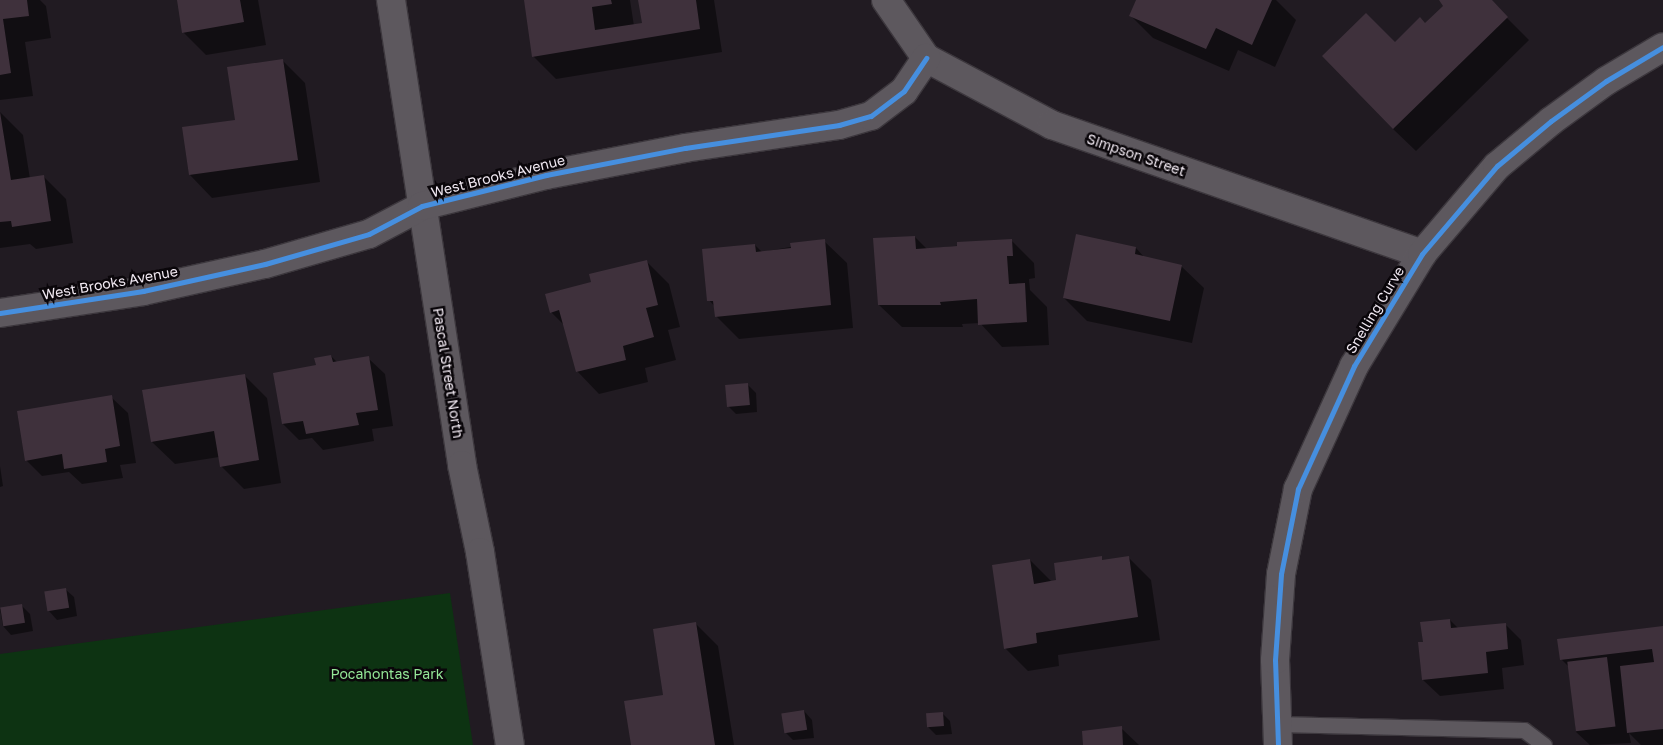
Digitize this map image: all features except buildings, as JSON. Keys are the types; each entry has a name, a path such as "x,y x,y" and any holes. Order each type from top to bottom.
{"street":[{"name":"Pascal Street North","path":"391,0 422,206 510,745"},
{"name":"Simpson Street","path":"886,0 926,58 1052,125 1422,254"},
{"name":"Snelling Curve","path":"1278,735 1275,660 1281,574 1298,489 1354,366 1422,254 1504,161 1598,87 1663,47"},
{"name":"West Brooks Avenue","path":"0,313 143,291 265,264 369,234 422,206 546,175 685,148 839,125 871,116 904,91 926,58"}],"lane":[{"path":"1278,735 1524,730 1544,745"}],"green space":[{"name":"Pocahontas Park","path":"450,593 473,745 0,745 0,654"}],"cycle path":[{"path":"1278,745 1275,660 1281,574 1298,489 1354,366 1422,254 1497,166 1551,121 1606,81 1663,47"},
{"path":"0,313 143,291 265,264 369,234 422,206 546,175 685,148 839,125 871,116 904,91 926,58"}]}
